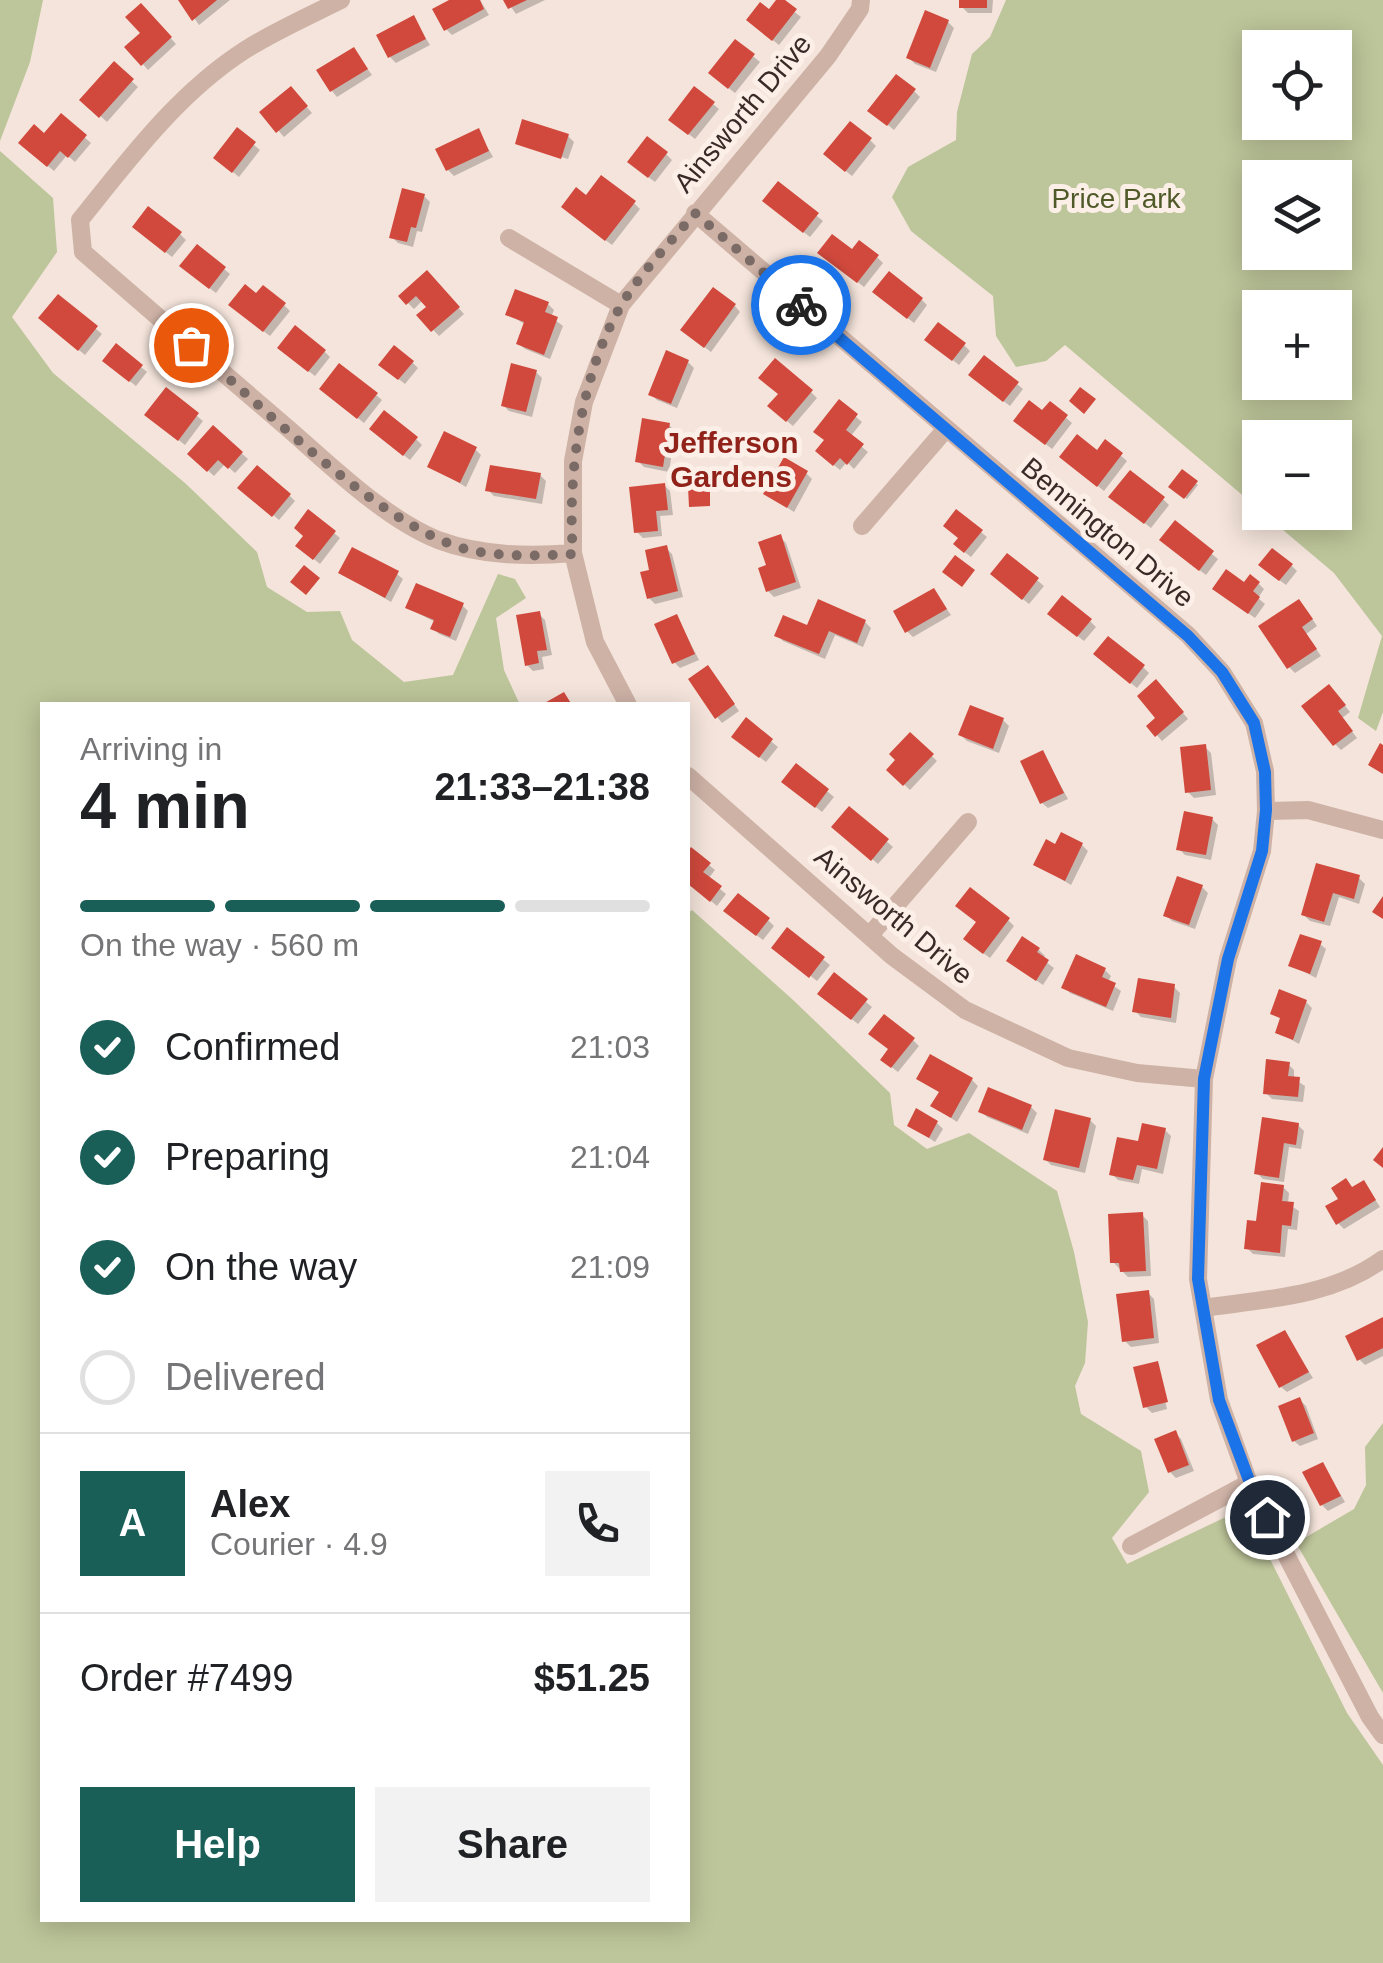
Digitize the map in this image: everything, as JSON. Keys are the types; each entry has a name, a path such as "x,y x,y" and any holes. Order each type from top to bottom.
{"street":[{"path":"341,0 245,50 198,86 145,138 80,220 83,252 326,461 408,525 473,551 536,556 573,554"},
{"name":"Ainsworth Drive","path":"626,702 595,642 573,554 573,461 584,402 621,305 828,56 860,9 861,0"},
{"name":"Bennington Drive","path":"695,213 1188,636 1222,672 1254,723 1265,772 1262,851 1228,959 1204,1079 1198,1279 1219,1400 1250,1483 1370,1717 1383,1735"},
{"path":"509,238 621,305"},
{"path":"862,526 945,430"},
{"name":"Ainsworth Drive","path":"690,778 892,956 965,1010 1068,1058 1137,1073 1204,1079"},
{"path":"1266,810 1308,810 1383,830"},
{"path":"870,935 968,822"},
{"path":"1203,1308 1327,1288 1359,1276 1383,1258"},
{"path":"1131,1546 1250,1483"}],"green space":[{"path":"0,0 43,0 30,62 0,141"},
{"name":"Price Park","path":"1006,0 1383,0 1383,712 1376,731 1358,718 1382,636 1334,573 1283,530 1352,530 1352,420 1242,420 1242,495 1065,345 1046,361 1016,367 996,336 993,296 911,231 892,197 908,167 956,140 957,112 972,54 990,37"},
{"path":"0,151 53,198 57,252 12,317 53,373 185,483 257,552 267,587 307,612 340,611 352,640 404,682 453,675 498,574 515,579 526,598 496,618 504,670 519,702 40,702 40,1922 690,1922 692,910 890,1093 894,1125 927,1149 969,1133 1057,1191 1088,1322 1085,1363 1075,1386 1081,1414 1141,1451 1149,1492 1112,1538 1127,1564 1230,1515 1256,1531 1347,1713 1383,1765 1383,1963 0,1963"},
{"path":"1383,1423 1383,1693 1296,1543 1354,1509 1366,1485 1365,1447"}],"building":[{"path":"178,0 217,0 192,21"},
{"path":"449,0 480,0 484,9 444,31 432,9"},
{"path":"503,0 527,0 508,9"},
{"path":"776,0 785,0 797,9 772,41 746,20 760,2 769,9"},
{"path":"959,0 987,0 987,8 959,8"},
{"path":"141,3 172,37 141,66 124,47 140,33 125,17"},
{"path":"925,10 949,20 930,68 906,58"},
{"path":"414,15 426,39 388,58 376,35"},
{"path":"735,39 755,54 728,89 708,73"},
{"path":"354,47 368,69 330,92 316,70"},
{"path":"114,61 134,79 99,118 79,100"},
{"path":"896,74 916,89 887,126 867,111"},
{"path":"291,86 308,106 276,133 259,112"},
{"path":"694,86 715,102 688,135 668,120"},
{"path":"61,113 87,135 68,158 60,151 47,167 18,143 34,124 44,133"},
{"path":"522,119 569,134 561,159 515,144"},
{"path":"850,121 872,138 845,172 823,154"},
{"path":"237,127 256,142 232,173 213,158"},
{"path":"479,128 489,151 446,171 435,149"},
{"path":"647,136 668,152 648,178 627,162"},
{"path":"601,175 636,201 605,241 561,207 576,187 586,195"},
{"path":"778,181 819,213 803,233 762,201"},
{"path":"402,188 425,194 416,228 411,227 407,242 389,238"},
{"path":"148,206 182,232 165,253 132,227"},
{"path":"832,234 852,249 859,240 879,255 857,283 817,253"},
{"path":"197,244 226,267 209,289 179,266"},
{"path":"427,270 460,307 431,332 416,315 426,307 416,296 406,305 398,296"},
{"path":"889,271 923,298 907,319 872,292"},
{"path":"245,284 256,293 263,285 286,303 263,332 228,305"},
{"path":"713,287 736,304 704,348 680,330"},
{"path":"515,289 549,302 545,312 558,317 544,355 516,344 524,322 505,315"},
{"path":"58,294 98,326 78,351 38,318"},
{"path":"938,322 966,343 952,361 924,340"},
{"path":"295,325 326,350 308,372 277,348"},
{"path":"116,343 143,365 129,382 102,361"},
{"path":"394,345 414,361 398,380 378,365"},
{"path":"666,350 689,360 671,404 648,395"},
{"path":"984,355 1019,382 1003,402 968,375"},
{"path":"775,358 813,390 786,422 767,406 778,394 758,378"},
{"path":"339,363 378,393 357,419 319,389"},
{"path":"511,363 537,370 526,412 501,406"},
{"path":"166,387 199,413 178,441 144,415"},
{"path":"1080,387 1096,399 1084,414 1069,401"},
{"path":"839,399 858,414 846,430 864,444 847,465 840,458 833,466 815,451 824,440 813,432"},
{"path":"1029,400 1042,410 1050,401 1068,415 1045,445 1013,421"},
{"path":"384,410 418,437 403,456 369,429"},
{"path":"642,418 670,423 663,467 635,462"},
{"path":"213,425 243,452 228,469 218,460 207,472 187,454"},
{"path":"444,431 477,447 460,483 427,467"},
{"path":"1077,434 1097,450 1105,439 1123,453 1097,487 1059,457"},
{"path":"784,457 808,471 787,508 763,494"},
{"path":"257,465 291,494 272,517 237,488"},
{"path":"490,465 541,473 536,499 485,491"},
{"path":"1182,469 1198,481 1184,499 1168,487"},
{"path":"1130,470 1165,497 1144,524 1108,497"},
{"path":"665,483 668,510 656,511 658,531 634,533 629,487"},
{"path":"688,487 710,487 710,506 689,507"},
{"path":"308,509 336,531 313,560 295,546 303,536 294,528"},
{"path":"956,509 983,530 964,553 953,544 958,538 943,526"},
{"path":"1175,520 1214,551 1199,571 1159,540"},
{"path":"781,534 796,582 766,592 758,568 766,565 758,542"},
{"path":"667,545 678,591 647,599 640,572 649,570 645,550"},
{"path":"352,547 399,571 385,598 338,573"},
{"path":"1272,548 1293,564 1279,581 1258,565"},
{"path":"1007,553 1039,578 1022,600 990,574"},
{"path":"955,555 975,570 962,587 942,572"},
{"path":"304,565 320,578 306,595 290,582"},
{"path":"1226,569 1244,582 1250,574 1260,582 1253,591 1260,597 1248,614 1212,589"},
{"path":"416,583 464,603 450,637 430,629 434,620 405,608"},
{"path":"934,588 947,609 905,633 893,611"},
{"path":"1062,595 1092,619 1077,637 1047,614"},
{"path":"818,599 866,620 857,643 829,631 819,654 774,636 783,615 807,625"},
{"path":"1299,599 1313,619 1302,627 1317,649 1287,669 1258,626"},
{"path":"540,611 547,650 537,651 539,663 525,666 516,615"},
{"path":"677,614 695,654 672,664 654,624"},
{"path":"1108,636 1145,665 1130,684 1093,654"},
{"path":"708,665 735,704 715,719 688,679"},
{"path":"1156,679 1184,712 1155,737 1146,726 1155,718 1137,696"},
{"path":"1329,684 1346,705 1338,711 1353,731 1333,746 1301,706"},
{"path":"564,692 570,702 546,702"},
{"path":"970,705 1004,718 993,749 958,735"},
{"path":"746,717 773,739 759,758 731,737"},
{"path":"910,732 934,754 903,786 886,770 895,760 889,754"},
{"path":"1380,743 1383,745 1383,774 1368,765"},
{"path":"1206,744 1211,790 1185,793 1180,747"},
{"path":"1043,750 1064,793 1040,804 1020,761"},
{"path":"796,763 829,789 815,808 781,782"},
{"path":"849,806 889,839 871,861 831,827"},
{"path":"1184,811 1213,817 1206,855 1176,850"},
{"path":"1061,832 1083,843 1065,881 1033,865 1046,839 1055,844"},
{"path":"690,849 711,863 703,872 722,886 710,902 690,886"},
{"path":"1316,863 1360,875 1354,899 1333,893 1324,922 1301,915"},
{"path":"1177,876 1203,885 1189,925 1163,916"},
{"path":"970,887 1010,918 983,954 963,939 976,922 955,906"},
{"path":"738,893 770,918 756,936 723,911"},
{"path":"1383,896 1383,919 1372,912"},
{"path":"787,927 825,957 809,978 771,948"},
{"path":"1300,934 1322,941 1310,974 1288,966"},
{"path":"1022,936 1049,960 1036,981 1006,961"},
{"path":"1076,954 1106,968 1102,977 1116,983 1106,1007 1061,988"},
{"path":"834,972 868,999 851,1020 817,994"},
{"path":"1138,978 1175,984 1171,1018 1132,1012"},
{"path":"1279,989 1307,1000 1293,1040 1275,1033 1280,1018 1270,1014"},
{"path":"884,1014 915,1038 891,1068 880,1060 888,1049 868,1034"},
{"path":"930,1054 973,1078 951,1118 930,1106 939,1092 916,1079"},
{"path":"1266,1059 1290,1062 1288,1076 1300,1077 1298,1097 1263,1094"},
{"path":"988,1087 1032,1105 1022,1130 978,1112"},
{"path":"916,1108 938,1121 929,1138 907,1126"},
{"path":"1055,1109 1091,1118 1079,1168 1043,1160"},
{"path":"1262,1117 1299,1123 1296,1145 1284,1143 1279,1178 1254,1174"},
{"path":"1142,1123 1166,1128 1157,1169 1137,1165 1133,1180 1109,1175 1117,1137 1138,1141"},
{"path":"1383,1147 1383,1168 1373,1160"},
{"path":"1346,1178 1352,1187 1364,1180 1376,1200 1336,1225 1325,1206 1338,1199 1331,1188"},
{"path":"1261,1182 1284,1185 1282,1201 1294,1202 1291,1226 1282,1225 1280,1253 1244,1249 1247,1220 1256,1221"},
{"path":"1143,1212 1146,1271 1120,1272 1119,1263 1110,1263 1108,1214"},
{"path":"1149,1290 1154,1338 1122,1342 1116,1294"},
{"path":"1383,1317 1383,1348 1357,1361 1345,1336"},
{"path":"1285,1330 1309,1372 1279,1388 1256,1345"},
{"path":"1158,1361 1168,1402 1143,1408 1133,1367"},
{"path":"1300,1397 1314,1433 1292,1442 1278,1406"},
{"path":"1176,1430 1189,1465 1168,1473 1154,1439"},
{"path":"1323,1462 1341,1496 1320,1506 1302,1472"}],"way so far":[{"path":"191,345 326,461 408,525 473,551 536,556 573,554 573,461 584,402 605,342 621,305 695,213 801,305"}],"district":[{"name":"Jefferson Gardens","path":"731,460"}],"route":[{"path":"801,305 1188,636 1222,672 1254,723 1265,772 1262,851 1228,959 1204,1079 1198,1279 1219,1400 1267,1517"}]}
